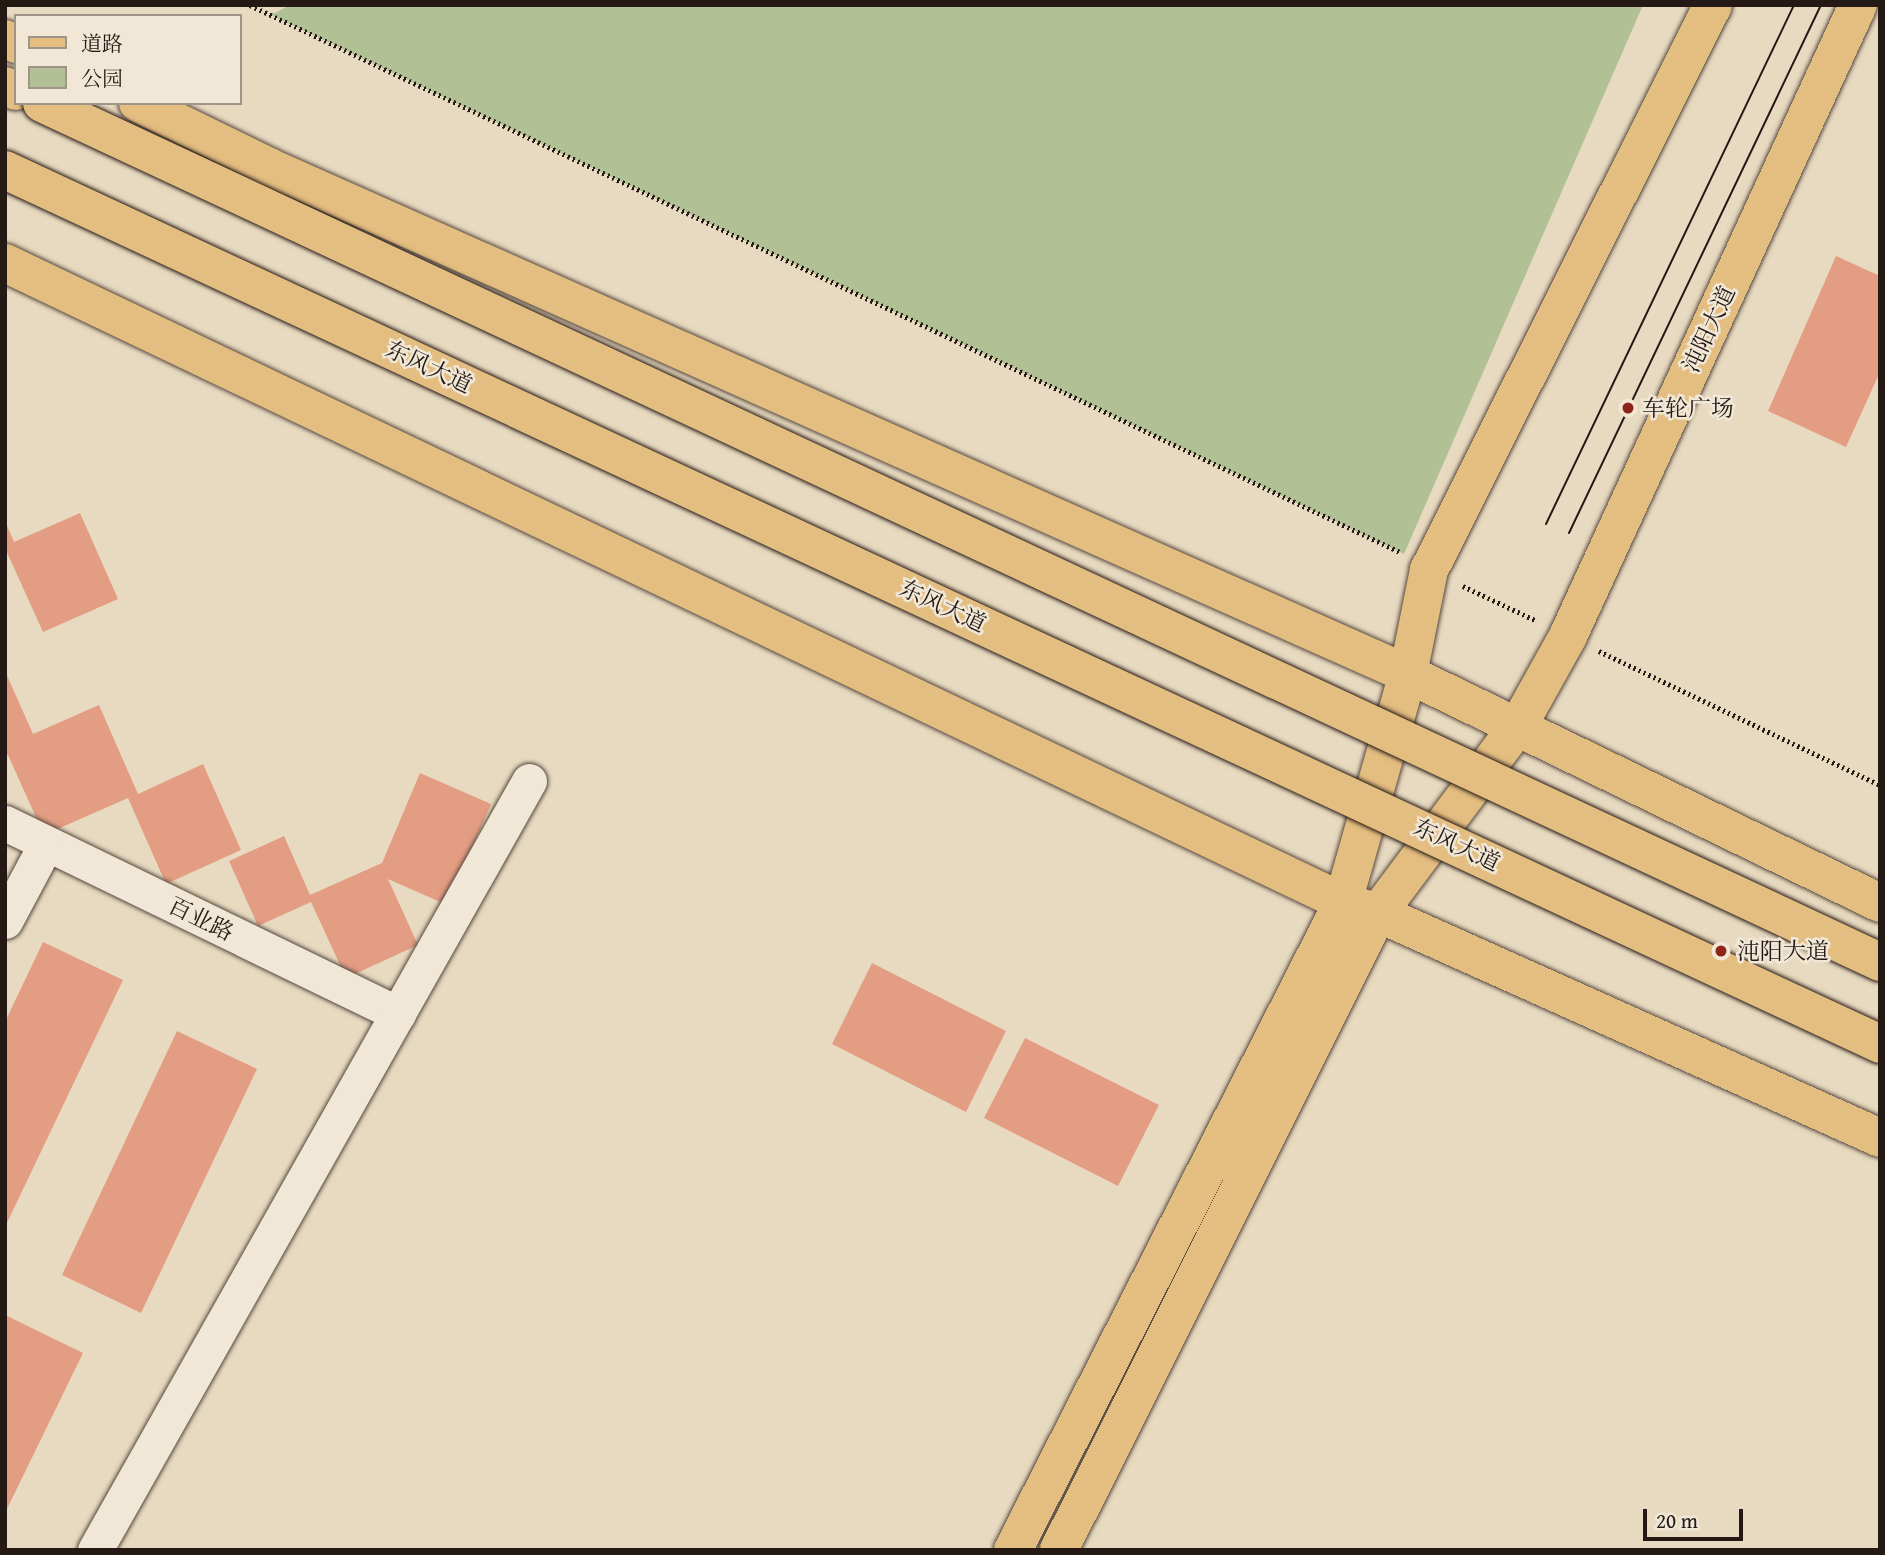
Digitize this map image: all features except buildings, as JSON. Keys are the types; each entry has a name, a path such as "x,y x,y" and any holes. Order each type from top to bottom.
{"main road":[{"path":"1059,1550 1361,907 1429,570 1713,5"},
{"name":"沌阳大道","path":"1361,907 1518,726 1568,636 1858,5"},
{"path":"46,105 1880,962"},
{"path":"142,105 270,167 1408,674 1880,903"},
{"name":"东风大道","path":"5,170 1880,1044"},
{"path":"5,263 1361,907 1880,1138"},
{"path":"1013,1550 1361,907"}],"street":[{"path":"95,1550 529,782"},
{"name":"百业路","path":"5,823 398,1014"},
{"path":"5,921 46,844"}],"path":[{"path":"250,5 1391,548 1429,570 1880,785"}],"green space":[{"path":"290,5 1643,5 1404,554 271,15"}],"tram line":[{"path":"1546,524 1794,5"},
{"path":"1569,533 1821,5"}],"place":[{"name":"车轮广场","path":"1628,408"},
{"name":"沌阳大道","path":"1721,951"}]}
